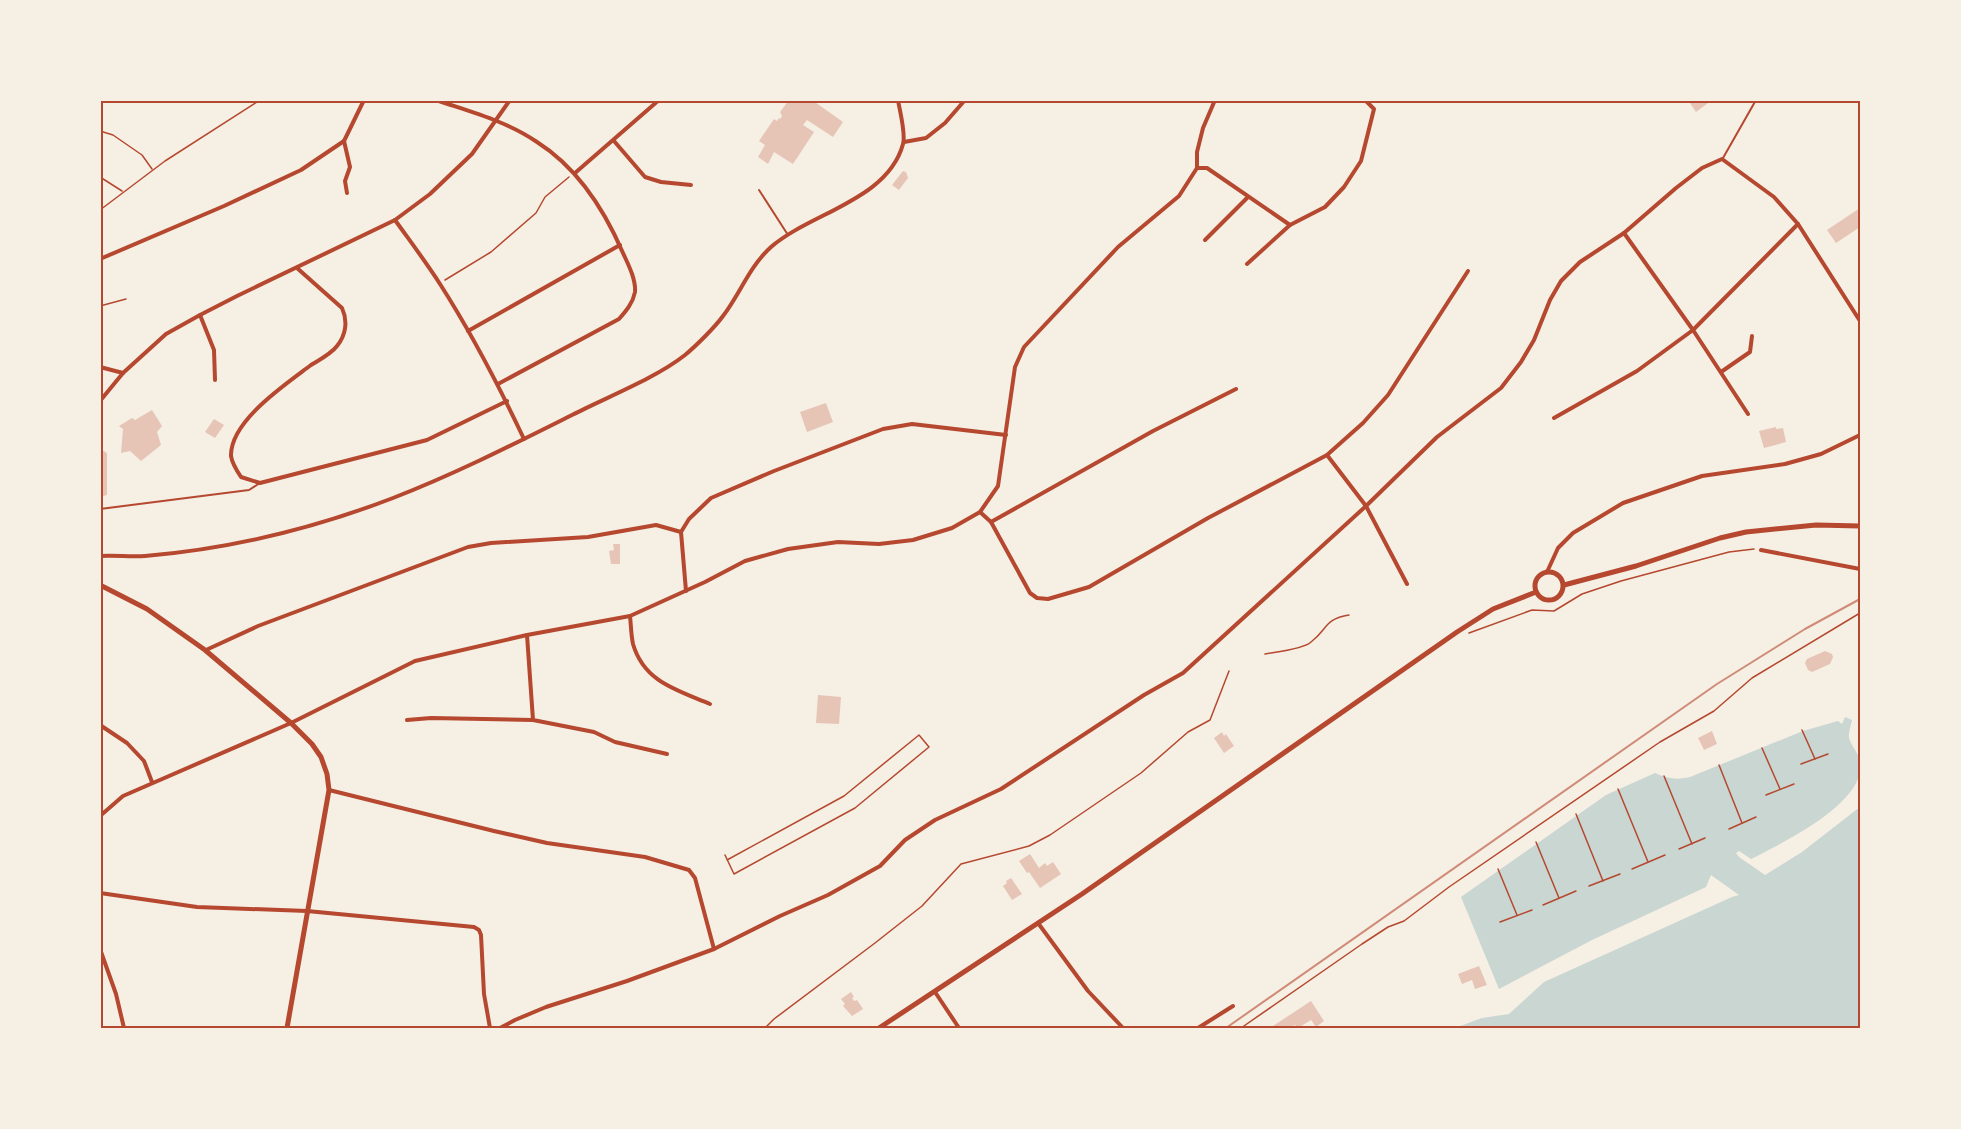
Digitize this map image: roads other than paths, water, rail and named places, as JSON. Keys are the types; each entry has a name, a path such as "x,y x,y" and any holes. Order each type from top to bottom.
{"street":[{"path":"100,259 301,170 344,141 364,100"},
{"path":"436,100 497,120 538,142 575,173 601,208 632,271 635,290 631,303 619,319 498,384"},
{"path":"100,401 123,373 166,334 200,315 395,220 430,194 472,154 510,100"},
{"path":"575,173 659,100"},
{"path":"101,555 143,556 201,548 269,535 323,521 393,498 524,439 653,374 686,355 723,316 748,274 769,249 788,235 871,188 895,165 904,142 898,100"},
{"path":"904,142 926,138 945,123 965,100"},
{"path":"100,816 123,796 291,723 415,661 527,635 630,616 745,561 788,549 838,542 879,544 913,540 952,528 980,512 998,486 1015,367 1024,347 1118,247 1179,196 1197,168 1197,152 1203,128 1215,100"},
{"path":"1247,264 1290,225 1325,207 1344,187 1361,161 1374,109 1365,100"},
{"path":"344,141 350,167 345,181 347,193"},
{"path":"614,141 645,177 661,182 691,185"},
{"path":"500,1029 546,1006 627,981 714,949 828,895 880,866 905,840 935,820 1001,789 1144,695 1183,673 1366,506 1437,437 1501,388 1534,340 1550,300 1561,281 1580,262 1624,233 1702,168 1722,159 1774,197 1798,224 1860,321"},
{"path":"1197,168 1207,168 1290,225"},
{"path":"1205,240 1248,197"},
{"path":"395,220 440,283 498,384 524,439"},
{"path":"1554,418 1637,371 1693,330 1798,224"},
{"path":"1624,233 1693,330 1748,414"},
{"path":"468,331 620,244"},
{"path":"297,268 342,308 346,315 345,331 337,348 280,388 241,426 231,457 241,477 260,483 427,440 507,401"},
{"path":"980,512 991,522 1030,592 1037,598 1048,599 1089,587 1208,518 1327,455 1363,423 1388,395 1467,271"},
{"path":"200,315 214,350 215,380"},
{"path":"1720,372 1750,352 1752,336"},
{"path":"100,367 123,373"},
{"path":"991,522 1153,431 1236,388"},
{"path":"686,591 681,532 689,519 711,498 883,429 912,424 1006,435"},
{"path":"1564,585 1559,597 1553,600 1540,597 1535,586 1536,579 1546,572 1558,548 1573,533 1623,503 1702,476 1785,464 1821,454 1860,435"},
{"path":"1327,455 1366,506 1407,584"},
{"path":"205,650 258,626 468,547 491,543 588,537 656,525 681,532"},
{"path":"1564,585 1636,567 1720,538 1746,532 1816,525 1860,526"},
{"path":"1761,550 1860,569"},
{"path":"1546,572 1558,575 1564,585"},
{"path":"100,585 147,609 205,650 291,723 312,744 321,757 327,774 329,790 286,1029"},
{"path":"879,1029 1038,923 1457,632 1493,609 1536,592"},
{"path":"630,616 633,643 644,667 659,682 710,704"},
{"path":"527,635 533,720"},
{"path":"407,720 431,718 533,720 594,732 615,742 667,754"},
{"path":"100,725 127,743 144,761 152,782"},
{"path":"329,790 546,843 645,857 689,870 695,878 714,949"},
{"path":"100,893 197,907 307,911 474,927 479,930 484,994 490,1029"},
{"path":"1038,923 1088,991 1123,1029"},
{"path":"100,949 116,994 124,1029"},
{"path":"935,992 960,1029"},
{"path":"1198,1029 1233,1006"}],"lane":[{"path":"1722,159 1756,100"},
{"path":"759,190 788,235"},
{"path":"100,509 249,490 260,483"}],"railway":[{"path":"1226,1028 1717,684 1805,629 1860,599"}]}
